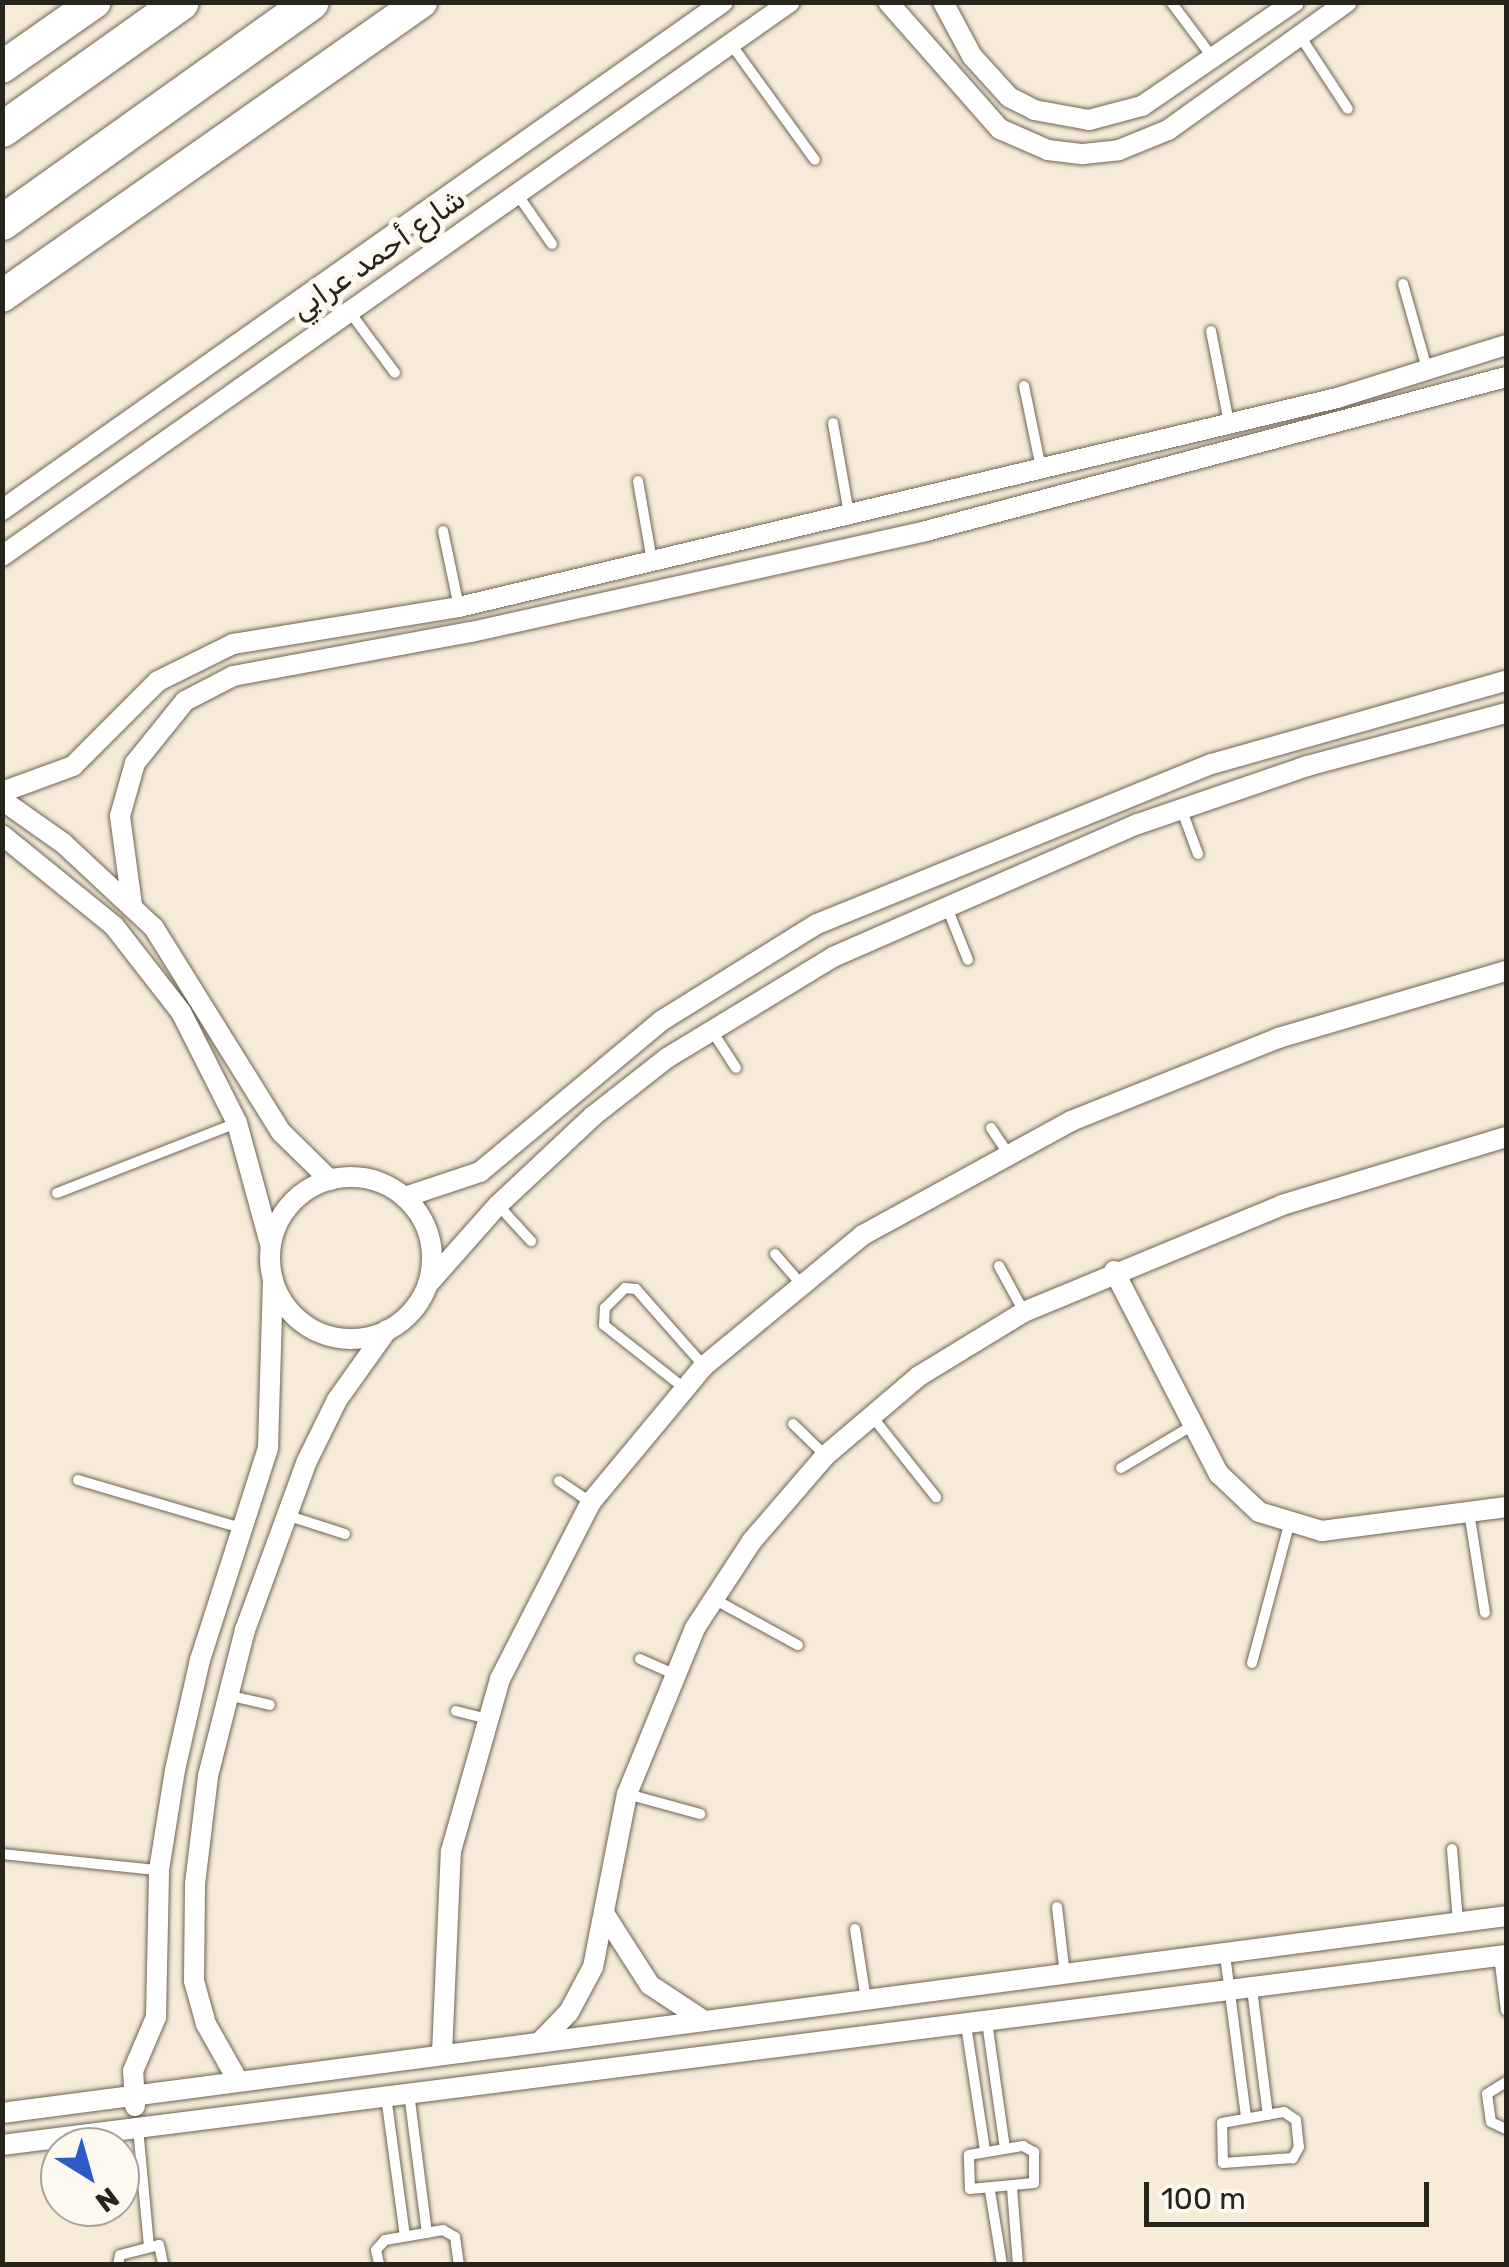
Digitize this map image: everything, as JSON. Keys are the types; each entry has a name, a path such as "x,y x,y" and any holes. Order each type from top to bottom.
{"highway":[{"path":"2,67 95,2"},
{"path":"2,129 181,2"},
{"path":"2,222 310,2"},
{"path":"2,296 421,2"}],"street":[{"path":"2,510 723,2"},
{"name":"شارع أحمد عرابي","path":"2,556 790,2"},
{"path":"888,2 1000,129 1066,153 1101,153 1153,138 1348,2"},
{"path":"943,2 988,78 1034,110 1061,118 1102,118 1142,106 1294,2"},
{"path":"579,105 600,135"},
{"path":"330,1180 281,1132 171,950 132,905 2,796 73,766 158,681 206,652 459,607 1230,423 1506,345"},
{"path":"132,905 120,852 125,790 147,740 208,687 259,667 471,632 1128,480 1506,377"},
{"path":"1121,449 1128,480"},
{"path":"405,1197 480,1172 660,1021 817,924 1212,764 1506,681"},
{"path":"237,2079 198,2003 192,1960 200,1830 227,1695 286,1515 337,1400 387,1330 412,1311 428,1284 498,1205 592,1116 711,1029 834,956 946,903 1181,808 1345,754 1506,713"},
{"path":"2,835 87,900 148,965 208,1059 237,1123 271,1248 272,1414 245,1529 186,1714 159,1870 156,2017 134,2070 138,2126"},
{"path":"442,2054 451,1851 488,1719 524,1620 591,1502 704,1366 800,1282 862,1235 1008,1153 1278,1038 1506,970"},
{"path":"540,2042 587,1982 605,1914 627,1794 673,1674 712,1598 826,1456 871,1414 970,1342 1024,1312 1114,1271 1319,1192 1506,1137"},
{"path":"271,1248 290,1205 330,1180 362,1178 405,1197 430,1237 428,1284"},
{"path":"1114,1271 1231,1489 1289,1526 1339,1530 1506,1507"},
{"path":"273,1280 298,1319 325,1335 356,1339 387,1330"},
{"path":"605,1914 650,1984 704,2021"},
{"path":"2,2113 237,2079 1066,1976 1506,1916"},
{"path":"2,2145 1503,1956"}],"lane":[{"path":"1171,2 1214,58"},
{"path":"1300,36 1348,109"},
{"path":"731,44 815,160"},
{"path":"517,194 552,244"},
{"path":"1403,284 1427,370"},
{"path":"348,311 396,373"},
{"path":"1211,331 1230,423"},
{"path":"1024,386 1041,468"},
{"path":"833,423 849,514"},
{"path":"638,481 652,561"},
{"path":"443,532 459,607"},
{"path":"1181,808 1198,854"},
{"path":"946,903 968,960"},
{"path":"711,1029 736,1068"},
{"path":"57,1193 237,1123"},
{"path":"990,1128 1008,1153"},
{"path":"498,1205 531,1241"},
{"path":"775,1254 800,1282"},
{"path":"999,1266 1024,1312"},
{"path":"684,1388 604,1325 604,1308 625,1288 636,1289 704,1366"},
{"path":"871,1414 936,1497"},
{"path":"794,1424 826,1456"},
{"path":"1121,1468 1194,1425"},
{"path":"78,1480 245,1529"},
{"path":"559,1481 591,1502"},
{"path":"1469,1512 1486,1613"},
{"path":"286,1515 345,1534"},
{"path":"1252,1663 1289,1526"},
{"path":"712,1598 798,1644"},
{"path":"640,1660 673,1674"},
{"path":"227,1695 270,1705"},
{"path":"456,1711 488,1719"},
{"path":"627,1794 700,1814"},
{"path":"1452,1849 1458,1923"},
{"path":"2,1854 159,1870"},
{"path":"1058,1907 1066,1976"},
{"path":"856,1929 866,2000"},
{"path":"1225,1955 1246,2118"},
{"path":"1503,1956 1506,2011"},
{"path":"1252,1990 1268,2114"},
{"path":"976,2024 1005,2148"},
{"path":"976,2024 985,2150"},
{"path":"1506,2082 1487,2094 1491,2122 1506,2128"},
{"path":"409,2093 427,2232"},
{"path":"386,2096 405,2236"},
{"path":"1268,2114 1294,2116 1297,2155 1226,2165 1219,2127 1246,2118 1268,2114"},
{"path":"138,2126 148,2246"},
{"path":"1027,2146 1034,2152 1034,2183 990,2191 970,2190 965,2162 985,2150 1005,2148 1027,2146"},
{"path":"1012,2188 1018,2264"},
{"path":"990,2191 1002,2264"},
{"path":"379,2264 380,2242 427,2232 453,2234 459,2264"},
{"path":"118,2264 120,2255 148,2246 161,2246 163,2264"}]}
